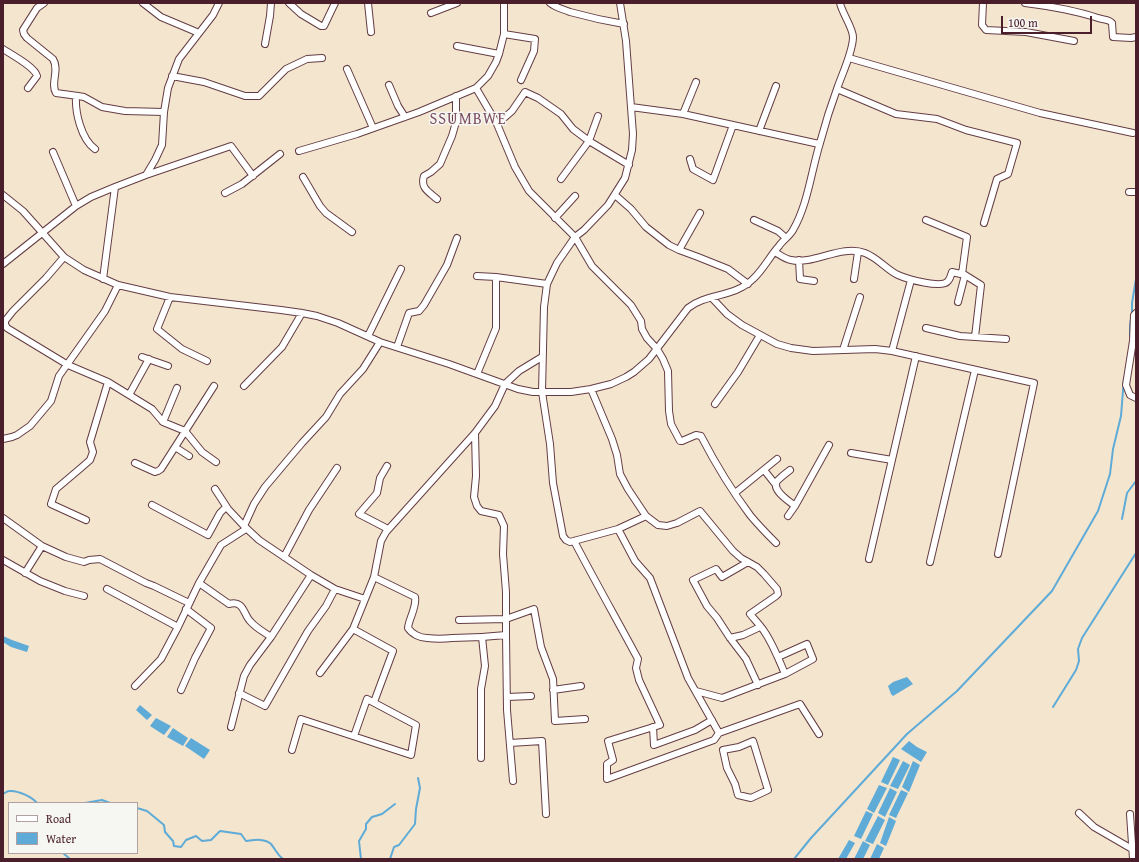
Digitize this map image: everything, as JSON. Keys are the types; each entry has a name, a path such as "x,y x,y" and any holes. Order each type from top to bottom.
{"street":[{"path":"44,3 37,8 24,30 24,34 53,59 56,67 54,89 56,94 84,97 102,107 125,111 164,112"},
{"path":"143,3 161,17 199,33"},
{"path":"146,175 162,145 164,112 168,88 179,59 213,15 219,3"},
{"path":"265,44 271,3"},
{"path":"289,3 321,26 324,26 335,3"},
{"path":"368,3 371,32"},
{"path":"431,13 457,3"},
{"path":"299,151 357,134 405,117 476,88 488,76 499,54 504,34 504,3"},
{"path":"550,3 557,8 585,16 624,24"},
{"path":"620,3 624,24 633,134 629,165 625,178 615,195 584,230 575,237 556,263 547,284 544,307 542,392 550,444 553,483 563,536 566,540 570,542 618,529 646,516"},
{"path":"3,195 23,211 64,257 84,270 118,285 170,297 302,313 338,323 380,342 450,364 518,389 532,392 571,392 591,389 611,384 634,372 649,359 688,308 694,303 738,290 748,284 793,231 807,196 819,144 849,58 853,36 840,3"},
{"path":"983,3 982,25 986,30 1026,32 1074,41"},
{"path":"1025,3 1085,14 1110,21 1112,23 1113,37 1136,37"},
{"path":"504,34 535,39 534,51 521,80"},
{"path":"457,46 499,54"},
{"path":"3,49 32,68 37,73 37,76 28,88"},
{"path":"172,76 204,82 245,96 259,96 286,70 307,59 322,58"},
{"path":"849,58 1040,112 1133,133"},
{"path":"346,69 373,128"},
{"path":"683,114 696,82"},
{"path":"389,85 398,106 405,117"},
{"path":"759,131 776,86"},
{"path":"476,88 497,124 528,191 575,237 592,266 631,305 641,321 642,329 646,338 657,349 663,359 668,371 669,411 671,424 680,441 696,435 701,436 735,493 751,516 776,543"},
{"path":"837,89 896,114 937,119 966,130 1017,143 1008,174 997,179 984,223"},
{"path":"497,124 512,111 525,92 538,98 561,114 573,129 589,141 629,165"},
{"path":"76,96 77,118 87,140 95,149"},
{"path":"437,199 424,187 422,181 424,176 440,164 452,136 456,122 456,96"},
{"path":"631,107 683,114 819,144"},
{"path":"561,179 589,141 598,116"},
{"path":"690,159 694,169 713,180 733,125"},
{"path":"3,264 76,206 91,197 146,175 231,146 253,176"},
{"path":"53,152 76,206"},
{"path":"226,193 242,184 280,154"},
{"path":"303,177 320,206 326,213 352,232"},
{"path":"103,279 115,187"},
{"path":"615,195 631,209 646,227 660,239 679,250 728,269 748,284"},
{"path":"555,218 575,196"},
{"path":"679,250 700,213"},
{"path":"754,220 778,231 786,238"},
{"path":"926,220 967,237 964,275 958,302"},
{"path":"397,347 409,313 419,311 424,305 447,266 456,238"},
{"path":"775,252 786,259 799,260 850,250 865,253 898,275 911,280 938,284 944,284 948,281 952,272 964,275 981,285 975,337"},
{"path":"854,279 858,252"},
{"path":"64,257 46,278 5,320 7,328 68,366 108,382 152,409 163,422 185,431 202,452 216,462"},
{"path":"799,260 800,279 814,281"},
{"path":"368,336 401,269"},
{"path":"477,276 547,284"},
{"path":"478,374 496,328 496,277"},
{"path":"892,351 911,280"},
{"path":"3,439 17,435 30,426 51,401 60,376 105,311 118,285"},
{"path":"170,297 157,329 182,349 207,361"},
{"path":"843,350 860,297"},
{"path":"712,298 727,314 742,325 777,344 792,348 813,351 874,349 892,351 1034,383 998,554"},
{"path":"244,386 282,347 302,313"},
{"path":"1136,313 1134,315 1133,341 1126,386 1130,395 1136,398"},
{"path":"926,328 960,336 1006,339"},
{"path":"715,404 738,372 760,335"},
{"path":"135,686 160,659 221,545 245,528 254,504 265,487 326,417 340,394 363,369 380,342"},
{"path":"869,559 916,356"},
{"path":"320,673 353,629 374,578 381,541 388,530 475,433 495,406 505,384 519,371 542,357"},
{"path":"129,395 146,358 168,366"},
{"path":"930,562 975,370"},
{"path":"86,520 51,504 56,489 90,460 92,452 90,442 108,382"},
{"path":"135,463 155,472 161,469 214,386"},
{"path":"163,422 177,388"},
{"path":"591,389 612,439 617,455 620,474 646,516 658,525 666,526 677,524 700,511 733,550 741,558 757,567 777,589 778,594 776,596 750,614 763,630 778,657 785,674"},
{"path":"475,433 476,476 474,497 477,506 481,511 499,515 504,526 502,554 506,592 507,697 513,781"},
{"path":"788,516 829,445"},
{"path":"175,447 189,456"},
{"path":"851,453 892,460"},
{"path":"735,493 777,459"},
{"path":"387,466 380,478 377,493 359,514 388,530"},
{"path":"284,557 309,510 337,468"},
{"path":"764,470 776,485 776,489 779,493 795,506"},
{"path":"776,485 777,481 790,470"},
{"path":"215,489 226,507 245,528 259,540 311,575 335,589 365,599"},
{"path":"152,505 208,535 220,513 226,507"},
{"path":"3,518 42,546 66,557 84,562 100,559 154,586 188,606 212,628 195,658 181,690"},
{"path":"618,529 635,561 650,578 688,678 719,733"},
{"path":"574,541 638,659 636,668 660,725 608,741 613,760 608,764 607,779 714,740 717,738 719,733 800,704 819,734"},
{"path":"25,573 42,546"},
{"path":"3,560 40,581 65,591 84,596"},
{"path":"748,562 722,577 716,569 693,580 707,606 746,660 758,685"},
{"path":"231,727 244,676 311,575"},
{"path":"374,578 415,597 416,600 408,628 418,636 426,638 506,635"},
{"path":"199,584 229,604 234,603 239,605 243,609 249,621 271,637"},
{"path":"107,589 178,627"},
{"path":"239,693 265,706 308,631 326,606 335,589"},
{"path":"459,620 506,619 534,609 541,647 553,679 555,721 585,719"},
{"path":"730,638 744,635 760,627"},
{"path":"353,629 393,651 374,702"},
{"path":"481,758 482,689 485,666 482,637"},
{"path":"696,691 722,698 785,674 813,659 807,644 778,657"},
{"path":"553,690 581,686"},
{"path":"507,697 531,696"},
{"path":"292,750 301,719 411,755 416,725 367,699 354,736"},
{"path":"653,727 654,745 695,730 712,720"},
{"path":"510,743 542,741 546,814"},
{"path":"753,742 768,790 751,798 738,795 735,784 727,768 723,750 753,742"},
{"path":"1079,813 1094,827 1132,849"},
{"path":"1130,814 1133,859"}],"water":[{"path":"3,636 29,646 27,652 11,647 3,642"},
{"path":"907,677 913,684 893,696 888,686 893,682"},
{"path":"140,705 152,715 147,720 136,710"},
{"path":"156,718 171,726 164,735 150,726"},
{"path":"173,728 188,738 183,746 167,737"},
{"path":"191,738 210,750 204,759 185,746"},
{"path":"909,741 927,752 921,762 901,749"},
{"path":"893,757 900,760 888,785 881,782"},
{"path":"903,761 910,765 898,789 890,786"},
{"path":"913,761 920,765 909,792 902,787"},
{"path":"879,785 887,788 874,813 867,809"},
{"path":"890,788 897,792 885,817 878,813"},
{"path":"901,790 908,793 896,818 889,815"},
{"path":"866,811 873,814 861,839 854,836"},
{"path":"878,816 885,820 873,844 865,841"},
{"path":"889,817 896,821 886,846 880,843"},
{"path":"849,840 855,843 846,859 838,859"},
{"path":"863,841 870,845 863,859 854,859"},
{"path":"877,844 884,848 879,859 870,859"}],"waterway":[{"path":"1132,315 1132,303 1136,279 1136,174"},
{"path":"1130,336 1131,319"},
{"path":"794,859 811,838 907,734 957,691 1052,591 1098,511 1110,474 1113,449 1121,416 1124,378"},
{"path":"1122,519 1127,493 1136,481"},
{"path":"1053,707 1076,670 1079,661 1078,649 1082,638 1136,553"},
{"path":"390,859 394,847 399,845 415,824 420,788 418,778"},
{"path":"3,794 8,791 13,791 28,796 36,802"},
{"path":"91,802 102,800 107,802"},
{"path":"361,859 359,841 366,829 366,824 372,817 382,814 395,804"},
{"path":"138,808 147,811 164,825 165,832 173,841 174,846 181,847 186,840 196,836 202,841 211,840 220,831 241,834 246,841 259,840 269,842 283,859"},
{"path":"64,854 70,859"}],"district":[{"name":"SSUMBWE","path":"468,120"}]}
